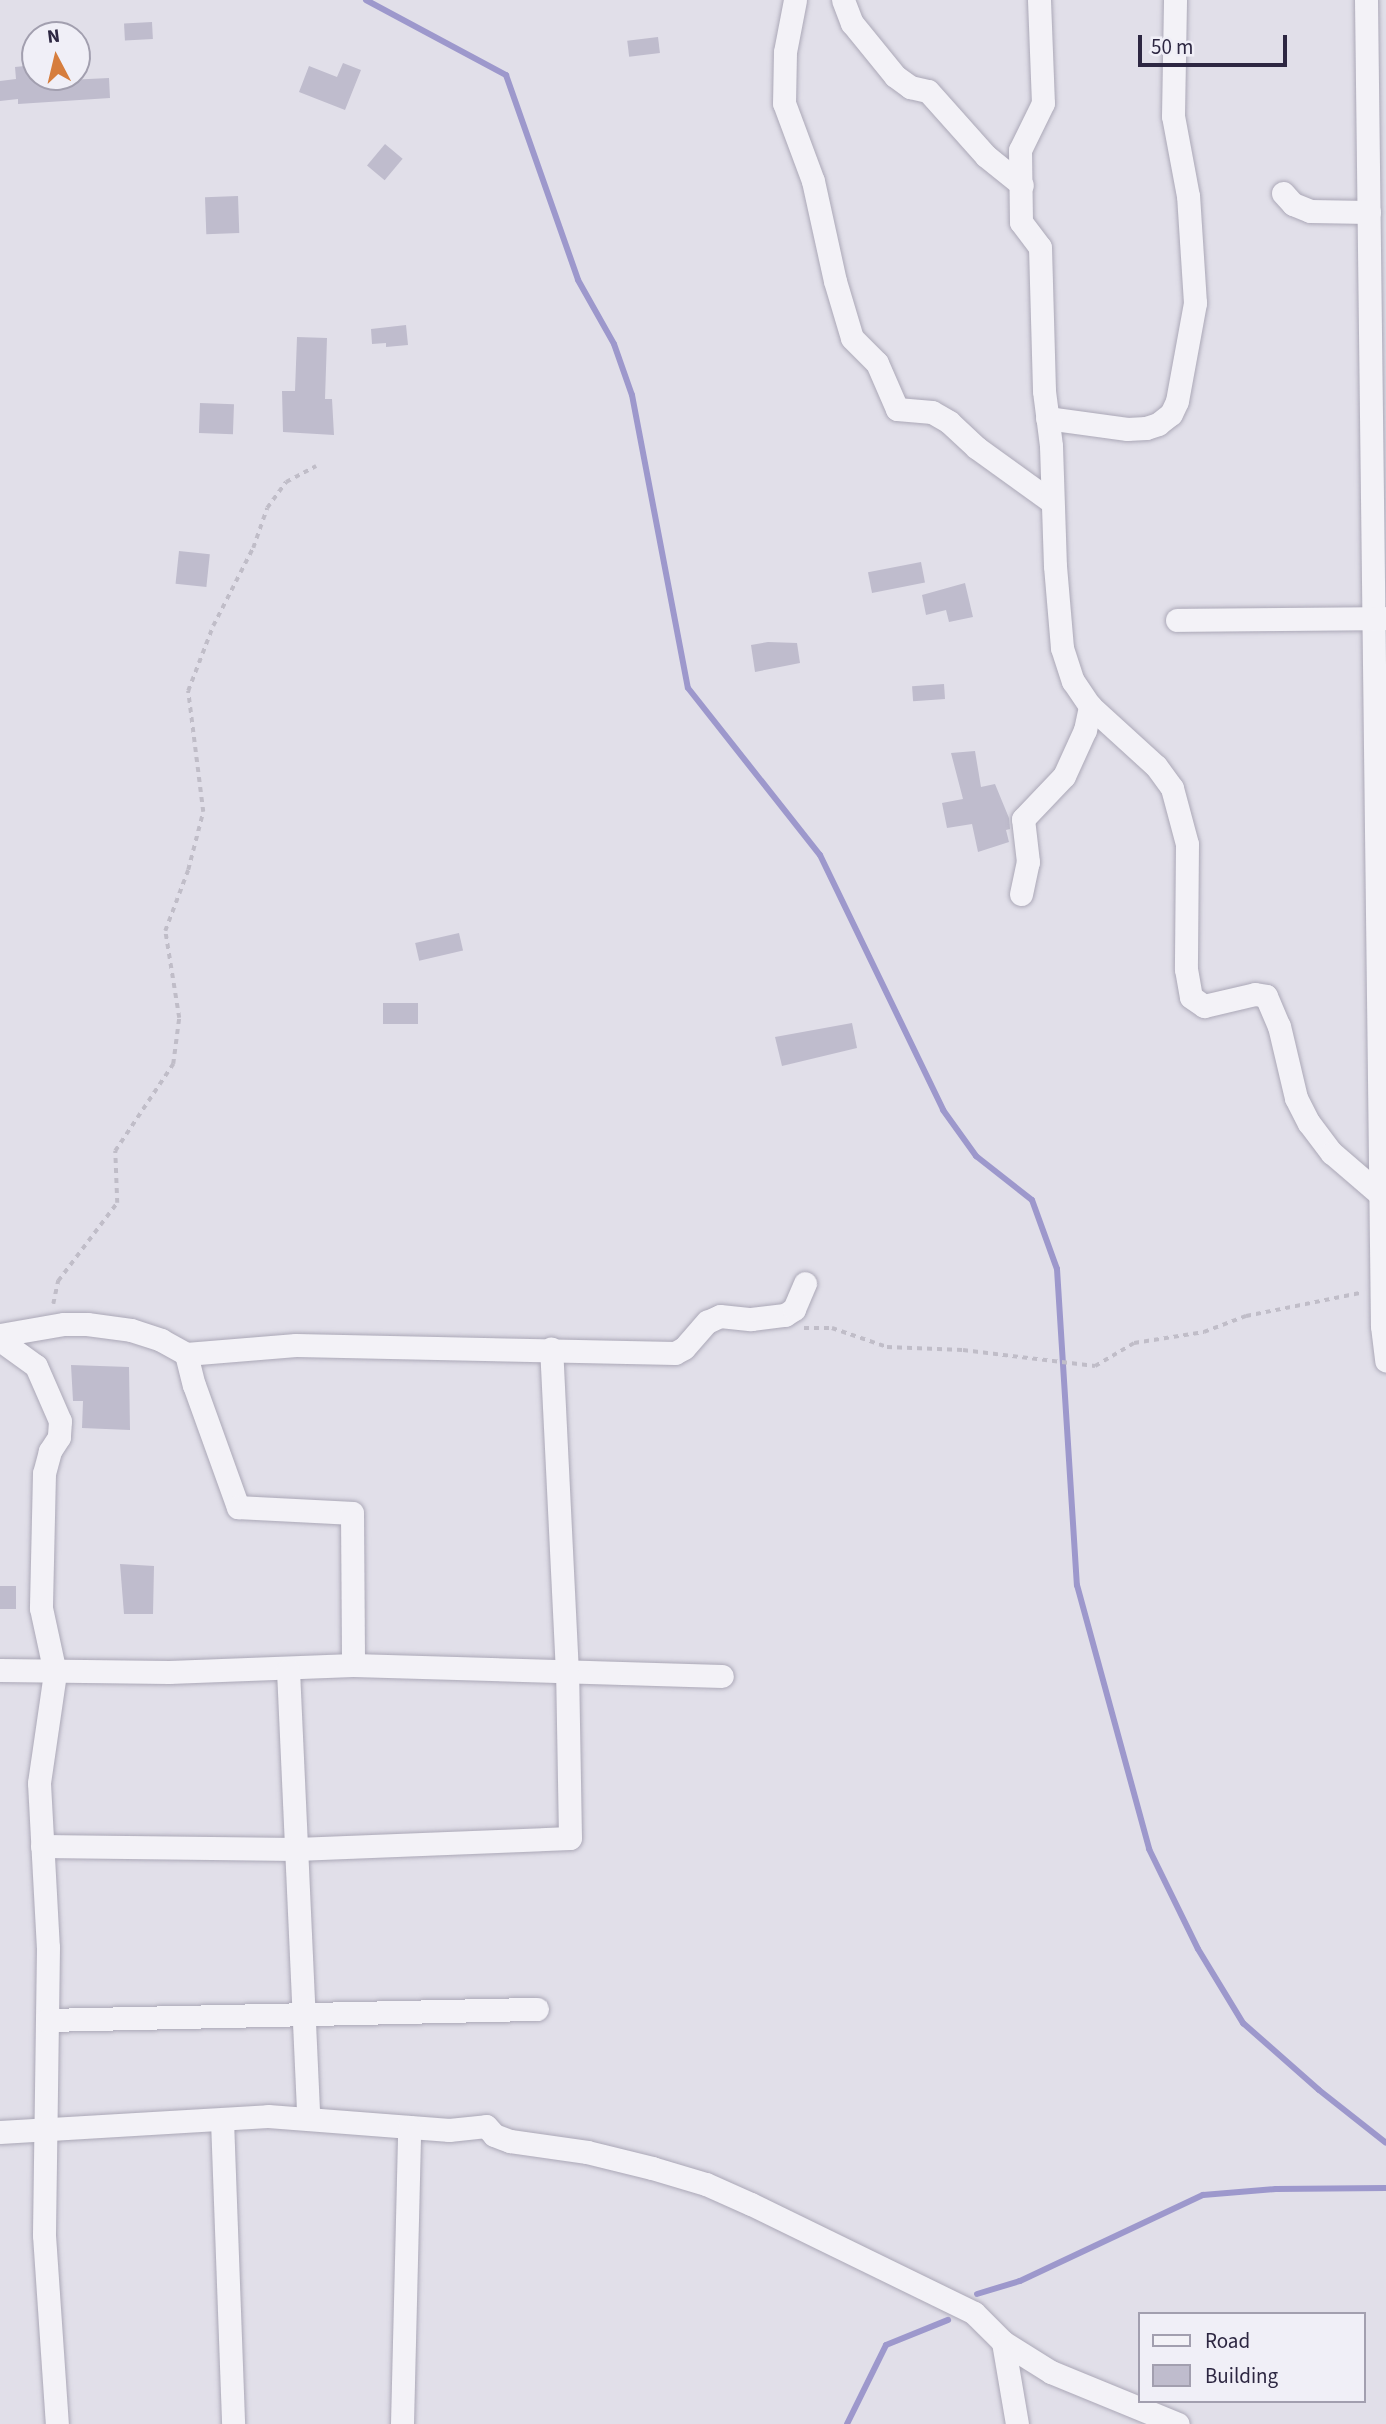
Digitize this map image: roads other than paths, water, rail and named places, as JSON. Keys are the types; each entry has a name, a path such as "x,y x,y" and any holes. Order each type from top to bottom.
{"street":[{"path":"795,0 785,52 784,103 813,181 835,281 852,338 877,363 897,409 918,408 940,417 977,448 1052,502"},
{"path":"843,0 852,23 895,76 910,87 928,91 986,156 1022,185"},
{"path":"1039,0 1043,103 1020,150 1021,222 1040,247 1047,418 1062,648 1073,681 1090,706 1156,766 1172,788 1180,810 1186,844 1186,969 1191,997 1204,1006 1255,994 1266,996 1279,1026 1296,1098 1309,1123 1332,1153 1382,1196"},
{"path":"1047,418 1127,429 1146,428 1158,424 1171,414 1177,401 1195,303 1188,196 1173,116 1175,0"},
{"path":"1366,0 1380,618 1384,1134 1382,1196 1385,1289 1382,1326 1386,1361"},
{"path":"1283,193 1293,204 1310,212 1369,212"},
{"path":"1177,620 1380,618"},
{"path":"1021,894 1028,862 1023,819 1064,776 1084,730 1090,706"},
{"path":"0,1337 48,1327 87,1324 131,1330 161,1340 186,1354 296,1345 551,1348 675,1353 684,1348 707,1322 720,1316 751,1319 785,1315 794,1309 805,1283"},
{"path":"0,1337 36,1366 60,1421 60,1437 51,1451 44,1474 41,1608 55,1673 39,1783 48,1947 44,2235 57,2424"},
{"path":"42,1846 296,1849 570,1838 567,1673 551,1348"},
{"path":"186,1354 238,1507 352,1513 353,1665"},
{"path":"0,1670 55,1673 288,1670 353,1665 567,1673 722,1675"},
{"path":"288,1670 308,2119"},
{"path":"47,2020 537,2009"},
{"path":"0,2132 46,2132 268,2116 449,2130 486,2126 494,2135 510,2141 621,2160 706,2184 814,2232 974,2313 1003,2342 1051,2372 1178,2424"},
{"path":"222,2120 233,2424"},
{"path":"402,2424 409,2127"},
{"path":"1003,2342 1017,2424"}],"waterway":[{"path":"366,0 506,75 578,280 614,344 632,395 688,688 820,855 943,1110 976,1156 1032,1200 1057,1269 1077,1585 1149,1849 1198,1949 1243,2023 1319,2090 1386,2143"},
{"path":"977,2294 1020,2281 1203,2195 1276,2189 1386,2188"},
{"path":"847,2424 886,2345 948,2320"}]}
